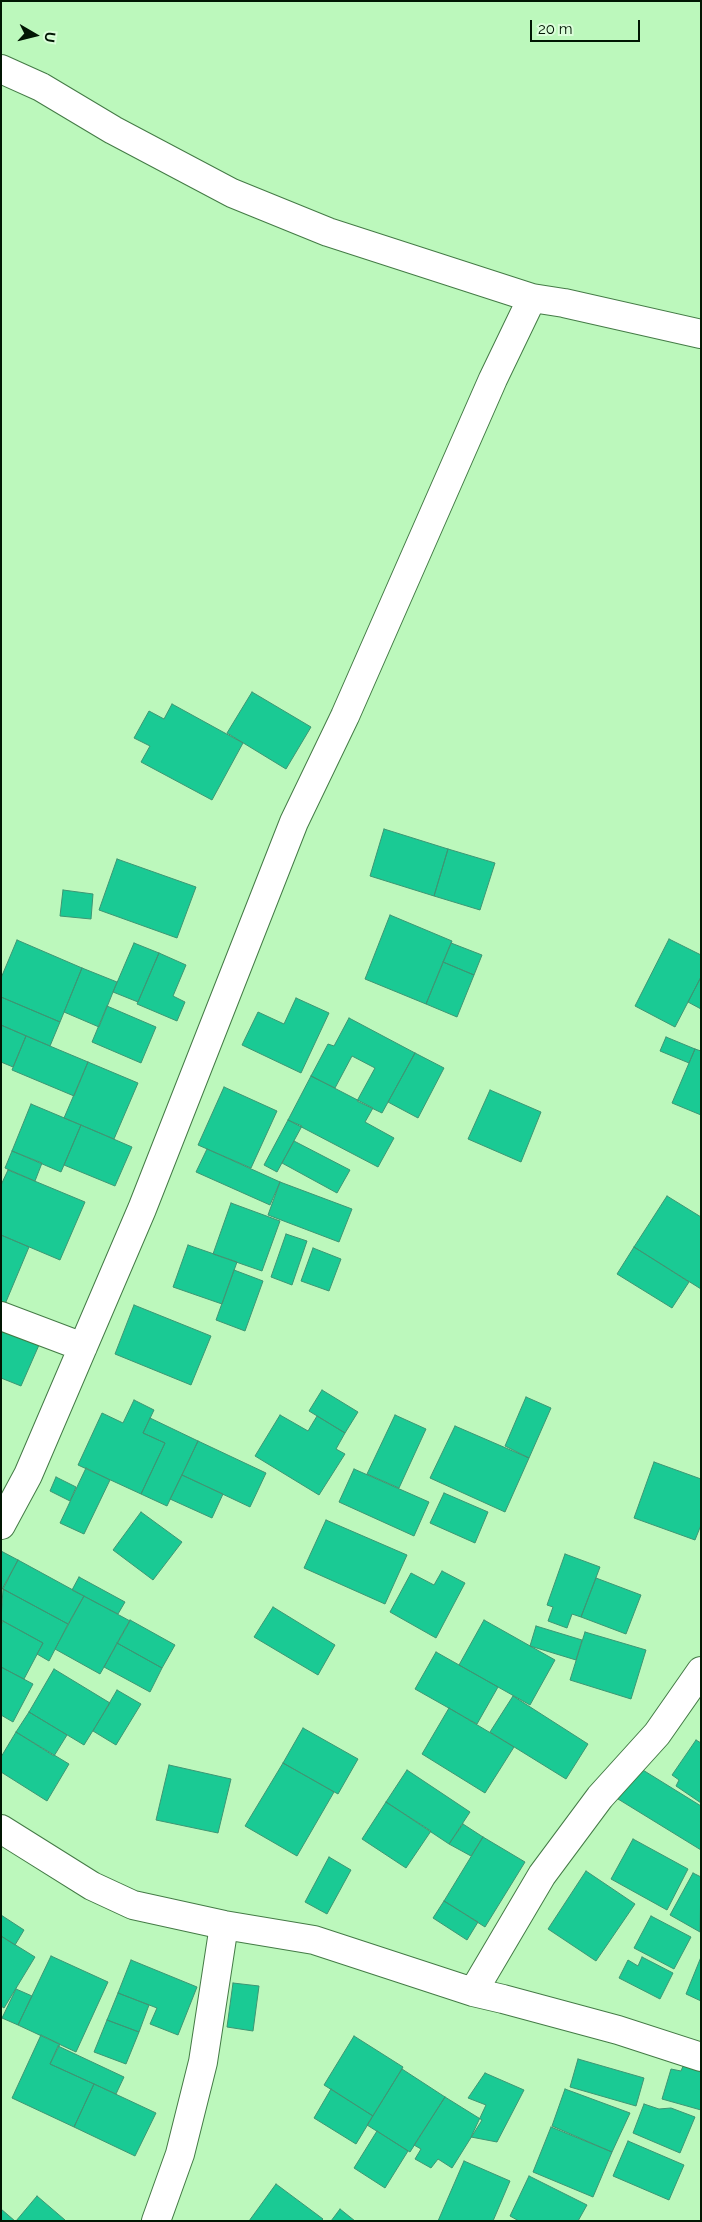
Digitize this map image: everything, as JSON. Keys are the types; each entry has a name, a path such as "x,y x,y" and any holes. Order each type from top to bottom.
{"street":[{"path":"1,69 41,87 112,130 232,192 328,232 532,298 564,303 701,334"},
{"path":"1,1524 25,1482 142,1209 294,822 345,716 493,379 532,298"},
{"path":"1,1316 83,1347"},
{"path":"473,1992 542,1875 600,1797 657,1734 701,1671"},
{"path":"1,1829 92,1886 133,1905 224,1925 314,1940 473,1992 618,2030 701,2057"},
{"path":"156,2221 180,2154 203,2062 224,1925"}],"building":[{"path":"252,692 311,727 286,769 227,733"},
{"path":"172,704 243,743 212,800 141,762 150,746 134,738 149,711 164,719"},
{"path":"384,829 448,849 434,896 370,876"},
{"path":"448,849 495,863 480,910 434,896"},
{"path":"117,859 196,887 177,938 99,910"},
{"path":"63,890 93,894 91,919 60,916"},
{"path":"390,915 452,941 426,1004 365,979"},
{"path":"669,939 701,955 701,977 675,1027 635,1006"},
{"path":"17,940 82,968 60,1022 1,997 1,978"},
{"path":"134,943 159,953 138,1002 113,992"},
{"path":"451,943 482,955 474,975 443,962"},
{"path":"159,953 186,965 173,996 185,1002 177,1021 137,1004"},
{"path":"443,962 474,975 457,1017 426,1004"},
{"path":"82,968 117,982 99,1027 64,1012"},
{"path":"701,977 701,1009 688,1002"},
{"path":"1,997 60,1022 50,1046 1,1025"},
{"path":"296,998 329,1013 301,1073 242,1045 258,1012 284,1024"},
{"path":"107,1006 156,1027 141,1063 92,1042"},
{"path":"349,1018 415,1053 382,1113 357,1101 375,1068 352,1056 335,1088 311,1076 328,1044 334,1046"},
{"path":"1,1025 26,1036 13,1067 1,1062"},
{"path":"26,1036 88,1062 74,1096 12,1070"},
{"path":"666,1037 695,1049 689,1063 660,1051"},
{"path":"695,1049 701,1051 701,1115 672,1103"},
{"path":"415,1053 444,1068 418,1118 388,1102"},
{"path":"88,1062 138,1083 114,1139 64,1118"},
{"path":"311,1076 373,1108 365,1122 394,1138 378,1167 288,1120"},
{"path":"224,1087 277,1111 251,1168 198,1145"},
{"path":"490,1090 541,1112 521,1162 468,1139"},
{"path":"31,1104 81,1125 61,1172 12,1151"},
{"path":"288,1120 302,1126 277,1172 264,1165"},
{"path":"81,1125 132,1147 115,1186 64,1165"},
{"path":"294,1141 350,1170 337,1193 282,1163"},
{"path":"207,1149 280,1182 270,1205 196,1172"},
{"path":"12,1151 42,1163 35,1181 5,1168"},
{"path":"8,1170 85,1202 60,1260 1,1235 1,1185"},
{"path":"280,1182 352,1209 339,1242 268,1215"},
{"path":"667,1196 701,1217 701,1289 634,1247"},
{"path":"231,1203 280,1221 262,1271 213,1254"},
{"path":"286,1234 307,1241 292,1285 271,1277"},
{"path":"1,1235 29,1247 3,1309 1,1308"},
{"path":"188,1245 237,1262 222,1304 173,1287"},
{"path":"634,1247 689,1282 672,1308 617,1274"},
{"path":"313,1248 341,1259 329,1291 301,1281"},
{"path":"234,1270 263,1281 245,1331 216,1320"},
{"path":"134,1305 211,1336 191,1385 115,1354"},
{"path":"1,1328 39,1345 21,1386 1,1378"},
{"path":"322,1390 358,1412 345,1433 309,1411"},
{"path":"526,1397 551,1408 529,1458 505,1446"},
{"path":"134,1400 154,1410 143,1433 165,1443 141,1494 78,1465 102,1413 123,1423"},
{"path":"280,1415 308,1431 317,1416 345,1433 336,1449 345,1454 319,1495 255,1456"},
{"path":"395,1415 426,1429 399,1488 367,1474"},
{"path":"150,1418 198,1441 167,1506 141,1494 165,1443 143,1433"},
{"path":"455,1426 529,1458 505,1512 430,1478"},
{"path":"198,1441 266,1473 250,1507 182,1475"},
{"path":"654,1462 701,1479 701,1525 695,1540 634,1518"},
{"path":"86,1468 110,1480 84,1534 60,1523"},
{"path":"354,1469 429,1502 414,1536 339,1502"},
{"path":"182,1475 223,1494 212,1518 170,1499"},
{"path":"56,1477 76,1487 70,1501 50,1491"},
{"path":"444,1493 488,1512 475,1543 430,1523"},
{"path":"141,1512 182,1542 153,1580 113,1550"},
{"path":"326,1520 407,1555 385,1604 304,1568"},
{"path":"1,1551 18,1560 1,1591"},
{"path":"565,1554 600,1567 581,1617 572,1614 567,1628 548,1621 553,1607 547,1605"},
{"path":"18,1560 84,1596 68,1624 3,1589"},
{"path":"442,1571 465,1583 436,1638 390,1612 411,1573 434,1585"},
{"path":"79,1577 125,1602 118,1614 72,1590"},
{"path":"596,1578 641,1595 626,1634 581,1617"},
{"path":"3,1589 68,1624 49,1661 37,1654 43,1643 1,1620"},
{"path":"84,1596 130,1621 100,1674 55,1649"},
{"path":"273,1607 335,1645 318,1675 254,1637"},
{"path":"130,1620 175,1645 162,1668 117,1643"},
{"path":"484,1620 555,1660 530,1705 459,1665"},
{"path":"3,1621 43,1643 24,1679 1,1667 1,1625"},
{"path":"536,1626 582,1640 576,1660 530,1646"},
{"path":"585,1632 646,1650 631,1699 570,1680"},
{"path":"117,1643 162,1668 150,1692 104,1667"},
{"path":"436,1652 498,1687 477,1724 415,1689"},
{"path":"1,1667 33,1684 13,1722 1,1715"},
{"path":"54,1669 110,1703 84,1745 29,1712"},
{"path":"117,1690 141,1704 116,1745 93,1731"},
{"path":"513,1696 588,1744 566,1779 490,1732"},
{"path":"449,1708 514,1747 485,1793 422,1754"},
{"path":"29,1712 67,1735 54,1756 16,1732"},
{"path":"303,1728 358,1759 338,1794 283,1763"},
{"path":"16,1732 69,1764 47,1801 1,1772 1,1757"},
{"path":"696,1740 701,1743 701,1803 676,1786 679,1780 672,1775"},
{"path":"283,1763 334,1792 297,1856 245,1826"},
{"path":"169,1765 231,1779 218,1833 156,1820"},
{"path":"638,1767 701,1806 701,1850 618,1799"},
{"path":"407,1770 470,1812 449,1844 386,1802"},
{"path":"386,1802 431,1831 406,1868 362,1839"},
{"path":"463,1824 483,1837 471,1856 449,1844"},
{"path":"483,1837 525,1862 485,1927 444,1901"},
{"path":"633,1839 688,1869 667,1910 611,1879"},
{"path":"329,1857 351,1870 327,1914 305,1902"},
{"path":"586,1871 635,1904 596,1961 548,1929"},
{"path":"693,1873 701,1877 700,1932 670,1915"},
{"path":"444,1901 478,1922 467,1940 433,1918"},
{"path":"1,1915 24,1930 15,1945 1,1936"},
{"path":"651,1916 691,1937 674,1969 634,1948"},
{"path":"1,1936 35,1957 4,2008 1,2006"},
{"path":"51,1956 108,1982 76,2052 18,2025"},
{"path":"642,1957 673,1973 660,1999 619,1978 628,1960 638,1966"},
{"path":"701,1957 701,2001 686,1994"},
{"path":"131,1960 197,1987 178,2035 150,2024 157,2008 118,1993"},
{"path":"233,1983 259,1986 253,2031 227,2027"},
{"path":"16,1989 32,1996 18,2025 2,2018"},
{"path":"118,1993 149,2005 139,2032 107,2020"},
{"path":"107,2020 139,2032 126,2064 94,2052"},
{"path":"41,2035 60,2044 50,2064 94,2084 74,2127 12,2098"},
{"path":"354,2036 403,2067 373,2116 324,2085"},
{"path":"58,2046 124,2077 116,2094 50,2064"},
{"path":"578,2059 644,2078 636,2106 570,2087"},
{"path":"684,2064 701,2070 701,2110 662,2099 671,2069 681,2071"},
{"path":"402,2069 445,2097 410,2152 367,2125"},
{"path":"485,2073 524,2090 497,2142 471,2137 486,2105 468,2098"},
{"path":"94,2084 156,2113 135,2156 74,2127"},
{"path":"331,2089 373,2116 356,2144 314,2118"},
{"path":"565,2089 630,2113 612,2152 552,2126"},
{"path":"445,2097 482,2120 452,2168 438,2159 431,2168 415,2159 421,2149 414,2145"},
{"path":"644,2104 659,2109 671,2108 695,2117 680,2153 633,2133"},
{"path":"551,2127 612,2152 593,2197 533,2172"},
{"path":"377,2131 408,2151 385,2188 354,2168"},
{"path":"628,2141 684,2165 669,2200 613,2176"},
{"path":"464,2161 510,2181 493,2221 438,2221"},
{"path":"529,2176 587,2205 578,2221 519,2221 510,2216"},
{"path":"276,2184 323,2219 321,2221 249,2221"},
{"path":"37,2196 65,2220 65,2221 16,2221"},
{"path":"1,2209 15,2221 1,2221"},
{"path":"340,2209 355,2221 331,2221"}]}
